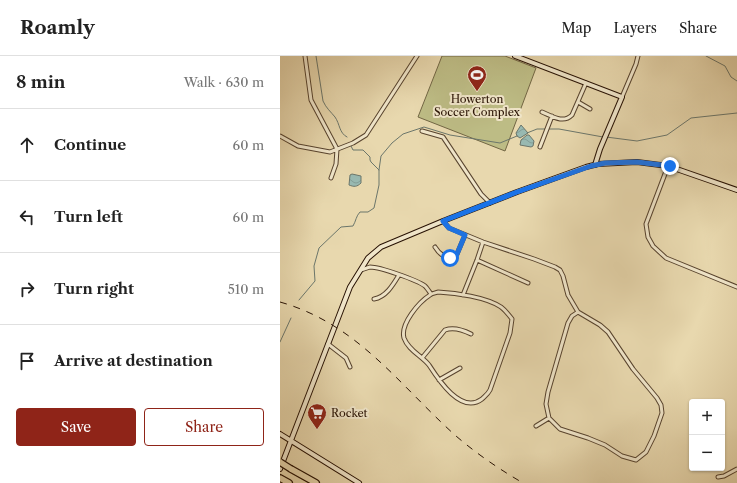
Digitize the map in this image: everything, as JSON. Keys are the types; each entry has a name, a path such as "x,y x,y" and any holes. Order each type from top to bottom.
{"highway":[{"path":"280,462 316,483"},
{"path":"280,478 288,482"}],"main road":[{"path":"515,56 622,97 600,149 595,165"},
{"path":"280,469 349,290 359,270 370,256 381,247 443,221 586,167 595,165 637,162 668,166 737,190"},
{"path":"280,434 359,483"}],"street":[{"path":"305,56 311,100 337,149 336,164 331,178"},
{"path":"280,136 291,143 308,149 330,152 353,143 366,135 417,56"},
{"path":"622,97 638,56"},
{"path":"542,112 562,120 568,119 572,115 586,83"},
{"path":"578,102 590,109"},
{"path":"540,147 552,116"},
{"path":"422,131 443,137 481,194 490,203"},
{"path":"668,166 646,224 648,237 652,246 666,258 737,287"},
{"path":"443,221 449,228 465,235 534,259 560,270 568,295 578,312 600,325 608,332 633,369 661,405 662,413 646,452 636,460 622,456 605,445 588,438 560,429 549,418 546,404 550,386 568,323 572,316 578,312"},
{"path":"435,247 439,254 454,258 465,235"},
{"path":"463,296 483,242"},
{"path":"477,260 528,283"},
{"path":"359,270 370,267 399,275 420,283 426,287 431,294"},
{"path":"374,299 380,298 385,294 399,275"},
{"path":"438,292 480,299 502,308 512,319 510,333 490,390 481,400 474,403 459,400 439,380 404,338 404,328 407,322 416,309 431,294 438,292"},
{"path":"422,358 445,330 455,329 471,334"},
{"path":"328,344 346,358 350,366"},
{"path":"439,380 460,368"},
{"path":"536,426 549,418"},
{"path":"718,477 724,476 737,469"}],"shaded area":[{"name":"Howerton Soccer Complex","path":"442,56 505,56 536,68 505,151 418,117"}],"water":[{"path":"521,125 528,133 520,138 516,133"},
{"path":"529,135 534,141 533,146 531,147 520,145 521,140"},
{"path":"350,175 361,176 361,183 354,186 349,185"}],"waterway":[{"path":"316,56 323,101 337,120 342,133 347,137"},
{"path":"706,56 725,66 731,77 737,81"},
{"path":"606,137 637,141 667,135 691,118 737,113"},
{"path":"379,170 381,156 392,143 403,134 424,127 450,135 500,143 517,136"},
{"path":"527,133 537,129 546,129"},
{"path":"549,129 559,129 603,137"},
{"path":"299,300 315,281 314,266 319,248 341,227 353,226 360,212 368,212 374,208 379,185 379,170 371,162 370,157 363,150 353,150 351,146"},
{"path":"280,342 291,318"}],"railway":[{"path":"280,302 308,312 332,325 355,341 376,358 456,436 488,461 523,483"}],"place":[{"name":"Howerton Soccer Complex","path":"477,92"},
{"name":"Rocket","path":"317,430"}],"route":[{"path":"450,258 454,258 457,254 465,235 447,227 443,221 555,178 598,164 637,162 670,166"}]}
